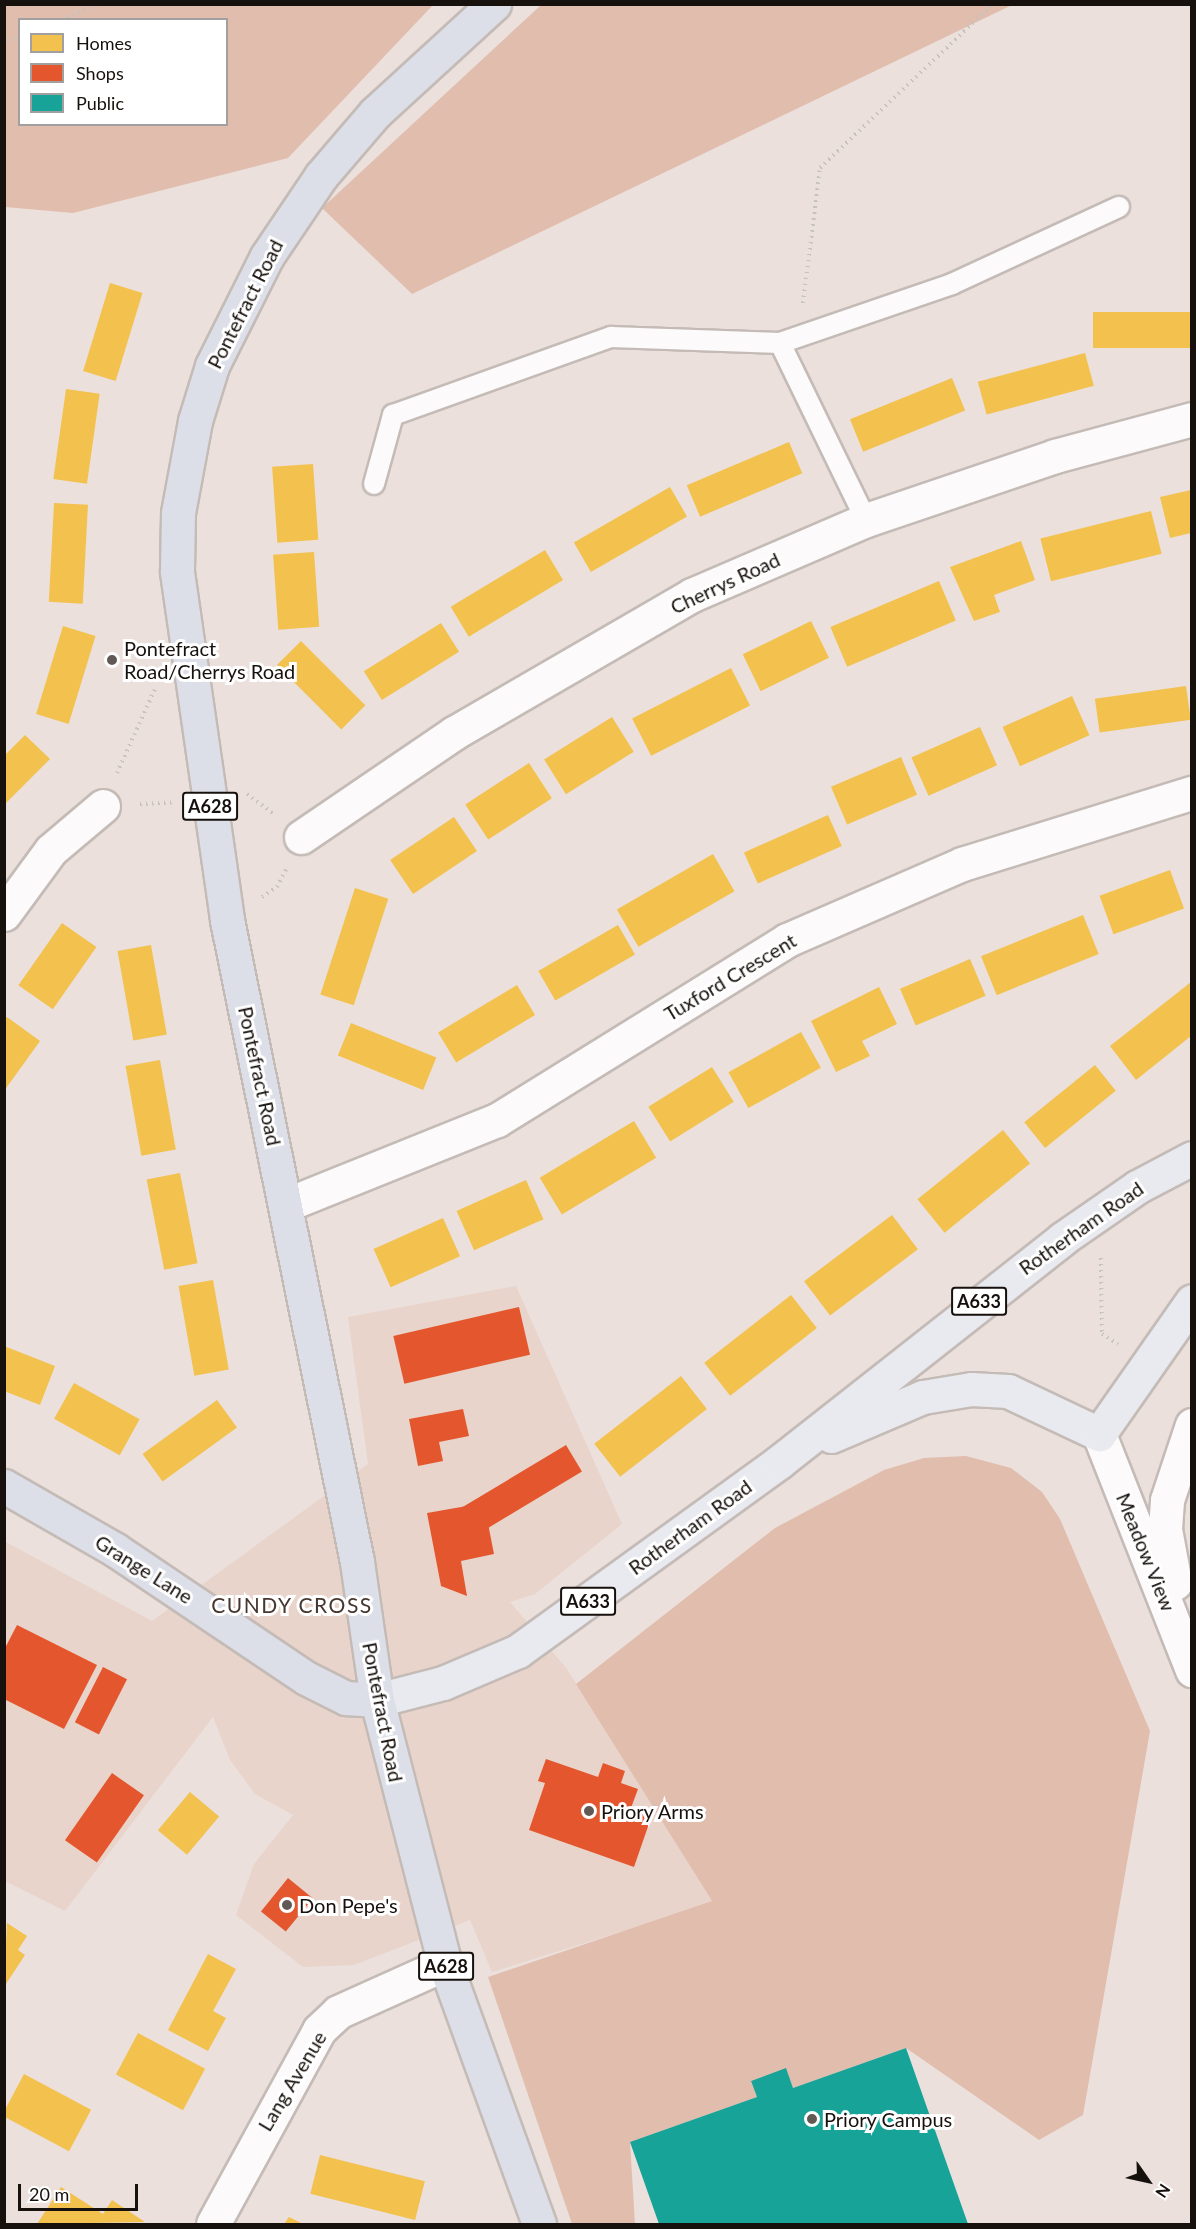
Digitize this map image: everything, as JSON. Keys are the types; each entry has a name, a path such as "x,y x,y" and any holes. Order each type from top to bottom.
{"highway":[{"name":"Pontefract Road","path":"494,4 375,113 290,218 237,312 198,410 178,513 177,572 227,921 288,1204 357,1562 377,1700 445,1964 539,2224"},
{"name":"Grange Lane","path":"4,1486 114,1549 306,1678 346,1698 377,1700"}],"main road":[{"name":"Rotherham Road","path":"377,1700 443,1683 518,1651 779,1462 1062,1239 1137,1187 1191,1158"},
{"path":"1099,1434 1191,1301"},
{"name":"Rotherham Road","path":"779,1462 868,1417 923,1397 971,1389 1008,1391 1099,1434"}],"street":[{"name":"Cherrys Road","path":"301,837 454,733 692,595 866,520 1055,456 1191,419"},
{"name":"Tuxford Crescent","path":"288,1204 497,1120 787,940 962,864 1191,793"},
{"path":"4,914 51,850 102,806"},
{"name":"Meadow View","path":"1191,1425 1175,1465 1165,1529 1191,1669"},
{"name":"Meadow View","path":"1099,1434 1191,1669"},
{"name":"Lang Avenue","path":"213,2224 319,2030 338,2012 445,1964"}],"lane":[{"path":"374,484 393,415 511,371 611,337 780,343 952,284 1119,207"},
{"path":"780,343 866,520"}],"path":[{"path":"67,18 99,4"},
{"path":"780,343 802,312 820,168 993,4"},
{"path":"102,806 159,681"},
{"path":"227,921 277,887 301,837"}],"shaded area":[{"path":"5,4 433,5 288,158 73,213 5,207"},
{"path":"541,5 1012,5 412,294 322,208"},
{"path":"516,1286 622,1524 535,1594 510,1602 567,1669 713,1903 492,1972 470,1920 354,1965 303,1967 236,1915 254,1864 293,1815 255,1794 230,1760 213,1717 65,1911 5,1881 4,1541 152,1621 368,1464 348,1317"},
{"path":"966,1456 1011,1468 1042,1492 1060,1519 1150,1731 1083,2115 1039,2140 906,2048 793,2088 786,2069 751,2081 757,2097 630,2142 635,2224 572,2224 488,1977 712,1901 576,1684 775,1528 884,1470 924,1458"}],"building: Homes":[{"path":"110,283 143,293 116,381 83,371"},
{"path":"1093,312 1191,312 1191,348 1093,348"},
{"path":"1085,353 1094,386 987,415 978,382"},
{"path":"952,378 965,410 863,452 850,419"},
{"path":"66,389 100,394 87,484 53,479"},
{"path":"789,442 802,473 700,517 687,485"},
{"path":"313,464 318,540 277,543 272,467"},
{"path":"670,487 687,516 591,572 574,542"},
{"path":"1191,490 1191,533 1170,538 1160,497"},
{"path":"54,503 88,505 83,604 49,602"},
{"path":"1151,511 1162,554 1051,581 1040,539"},
{"path":"1021,541 1035,580 994,595 1000,612 974,621 950,567"},
{"path":"545,550 563,580 469,637 451,607"},
{"path":"314,552 319,627 278,630 273,555"},
{"path":"939,581 956,621 847,667 830,627"},
{"path":"811,621 829,658 761,691 743,654"},
{"path":"441,623 459,652 382,700 364,671"},
{"path":"63,626 96,636 69,724 36,714"},
{"path":"301,641 365,705 341,729 277,665"},
{"path":"731,668 750,705 651,756 632,718"},
{"path":"1186,686 1191,720 1100,732 1095,699"},
{"path":"1072,696 1089,735 1020,766 1003,727"},
{"path":"612,717 634,752 566,794 544,759"},
{"path":"980,727 997,765 929,796 911,758"},
{"path":"25,735 50,759 4,805 4,756"},
{"path":"901,757 917,795 847,824 831,787"},
{"path":"529,763 552,798 488,840 465,804"},
{"path":"828,815 842,846 758,883 744,852"},
{"path":"454,817 477,851 413,894 390,860"},
{"path":"713,854 734,891 638,947 617,910"},
{"path":"1170,870 1184,909 1114,934 1100,896"},
{"path":"355,888 388,899 354,1005 320,995"},
{"path":"1083,915 1099,954 997,995 981,956"},
{"path":"62,923 96,947 53,1009 18,985"},
{"path":"618,925 635,954 555,1000 538,971"},
{"path":"151,945 167,1035 133,1041 118,951"},
{"path":"970,959 986,996 916,1026 900,989"},
{"path":"1191,982 1191,1036 1136,1080 1110,1046"},
{"path":"517,985 535,1015 456,1062 438,1032"},
{"path":"879,987 897,1024 862,1041 870,1056 836,1072 811,1021"},
{"path":"7,1017 40,1041 4,1091 4,1020"},
{"path":"351,1023 436,1057 423,1090 338,1055"},
{"path":"801,1032 821,1068 748,1108 728,1072"},
{"path":"160,1060 176,1150 141,1156 126,1066"},
{"path":"1095,1065 1116,1091 1045,1148 1024,1122"},
{"path":"712,1067 734,1102 670,1142 648,1107"},
{"path":"634,1121 656,1158 562,1215 540,1178"},
{"path":"1003,1130 1030,1163 945,1233 918,1199"},
{"path":"180,1173 198,1263 164,1270 147,1179"},
{"path":"526,1180 543,1219 474,1250 457,1211"},
{"path":"892,1215 918,1249 830,1316 804,1281"},
{"path":"443,1218 460,1256 391,1287 374,1249"},
{"path":"213,1280 229,1370 194,1376 179,1286"},
{"path":"791,1295 817,1328 730,1396 704,1363"},
{"path":"4,1346 55,1366 40,1405 4,1391"},
{"path":"681,1376 707,1409 620,1477 594,1444"},
{"path":"74,1383 140,1419 120,1455 54,1419"},
{"path":"217,1400 237,1428 163,1482 143,1454"},
{"path":"190,1792 219,1816 187,1855 158,1830"},
{"path":"7,1923 27,1936 18,1950 25,1955 4,1987"},
{"path":"208,1954 236,1969 213,2011 226,2018 208,2051 168,2030"},
{"path":"138,2033 205,2069 183,2110 116,2074"},
{"path":"24,2074 91,2110 69,2151 4,2117 4,2112"},
{"path":"320,2155 425,2181 415,2220 310,2194"},
{"path":"61,2187 103,2214 112,2200 145,2222 37,2224"},
{"path":"289,2217 303,2224 284,2224"}],"building: Shops":[{"path":"519,1307 530,1355 404,1384 393,1336"},
{"path":"463,1409 469,1436 439,1442 443,1461 418,1466 409,1419"},
{"path":"566,1445 582,1472 477,1535 461,1508"},
{"path":"484,1503 494,1554 461,1561 467,1596 441,1586 427,1513"},
{"path":"17,1625 97,1665 64,1729 4,1699 4,1650"},
{"path":"103,1667 127,1679 99,1735 75,1722"},
{"name":"Priory Arms","path":"546,1759 598,1777 603,1763 625,1771 621,1783 638,1789 631,1808 652,1815 634,1867 529,1830 545,1783 538,1781"},
{"path":"112,1773 144,1795 97,1863 65,1840"},
{"name":"Don Pepe's","path":"288,1878 313,1898 286,1932 261,1911"}],"building: Public":[{"name":"Priory Campus","path":"906,2048 968,2224 659,2224 630,2142 757,2097 751,2081 786,2068 793,2088"}],"place":[{"name":"Pontefract Road/Cherrys Road","path":"112,660"},
{"name":"Priory Arms","path":"589,1811"},
{"name":"Don Pepe's","path":"287,1905"},
{"name":"Priory Campus","path":"812,2119"}],"district":[{"name":"CUNDY CROSS","path":"292,1605"}]}
